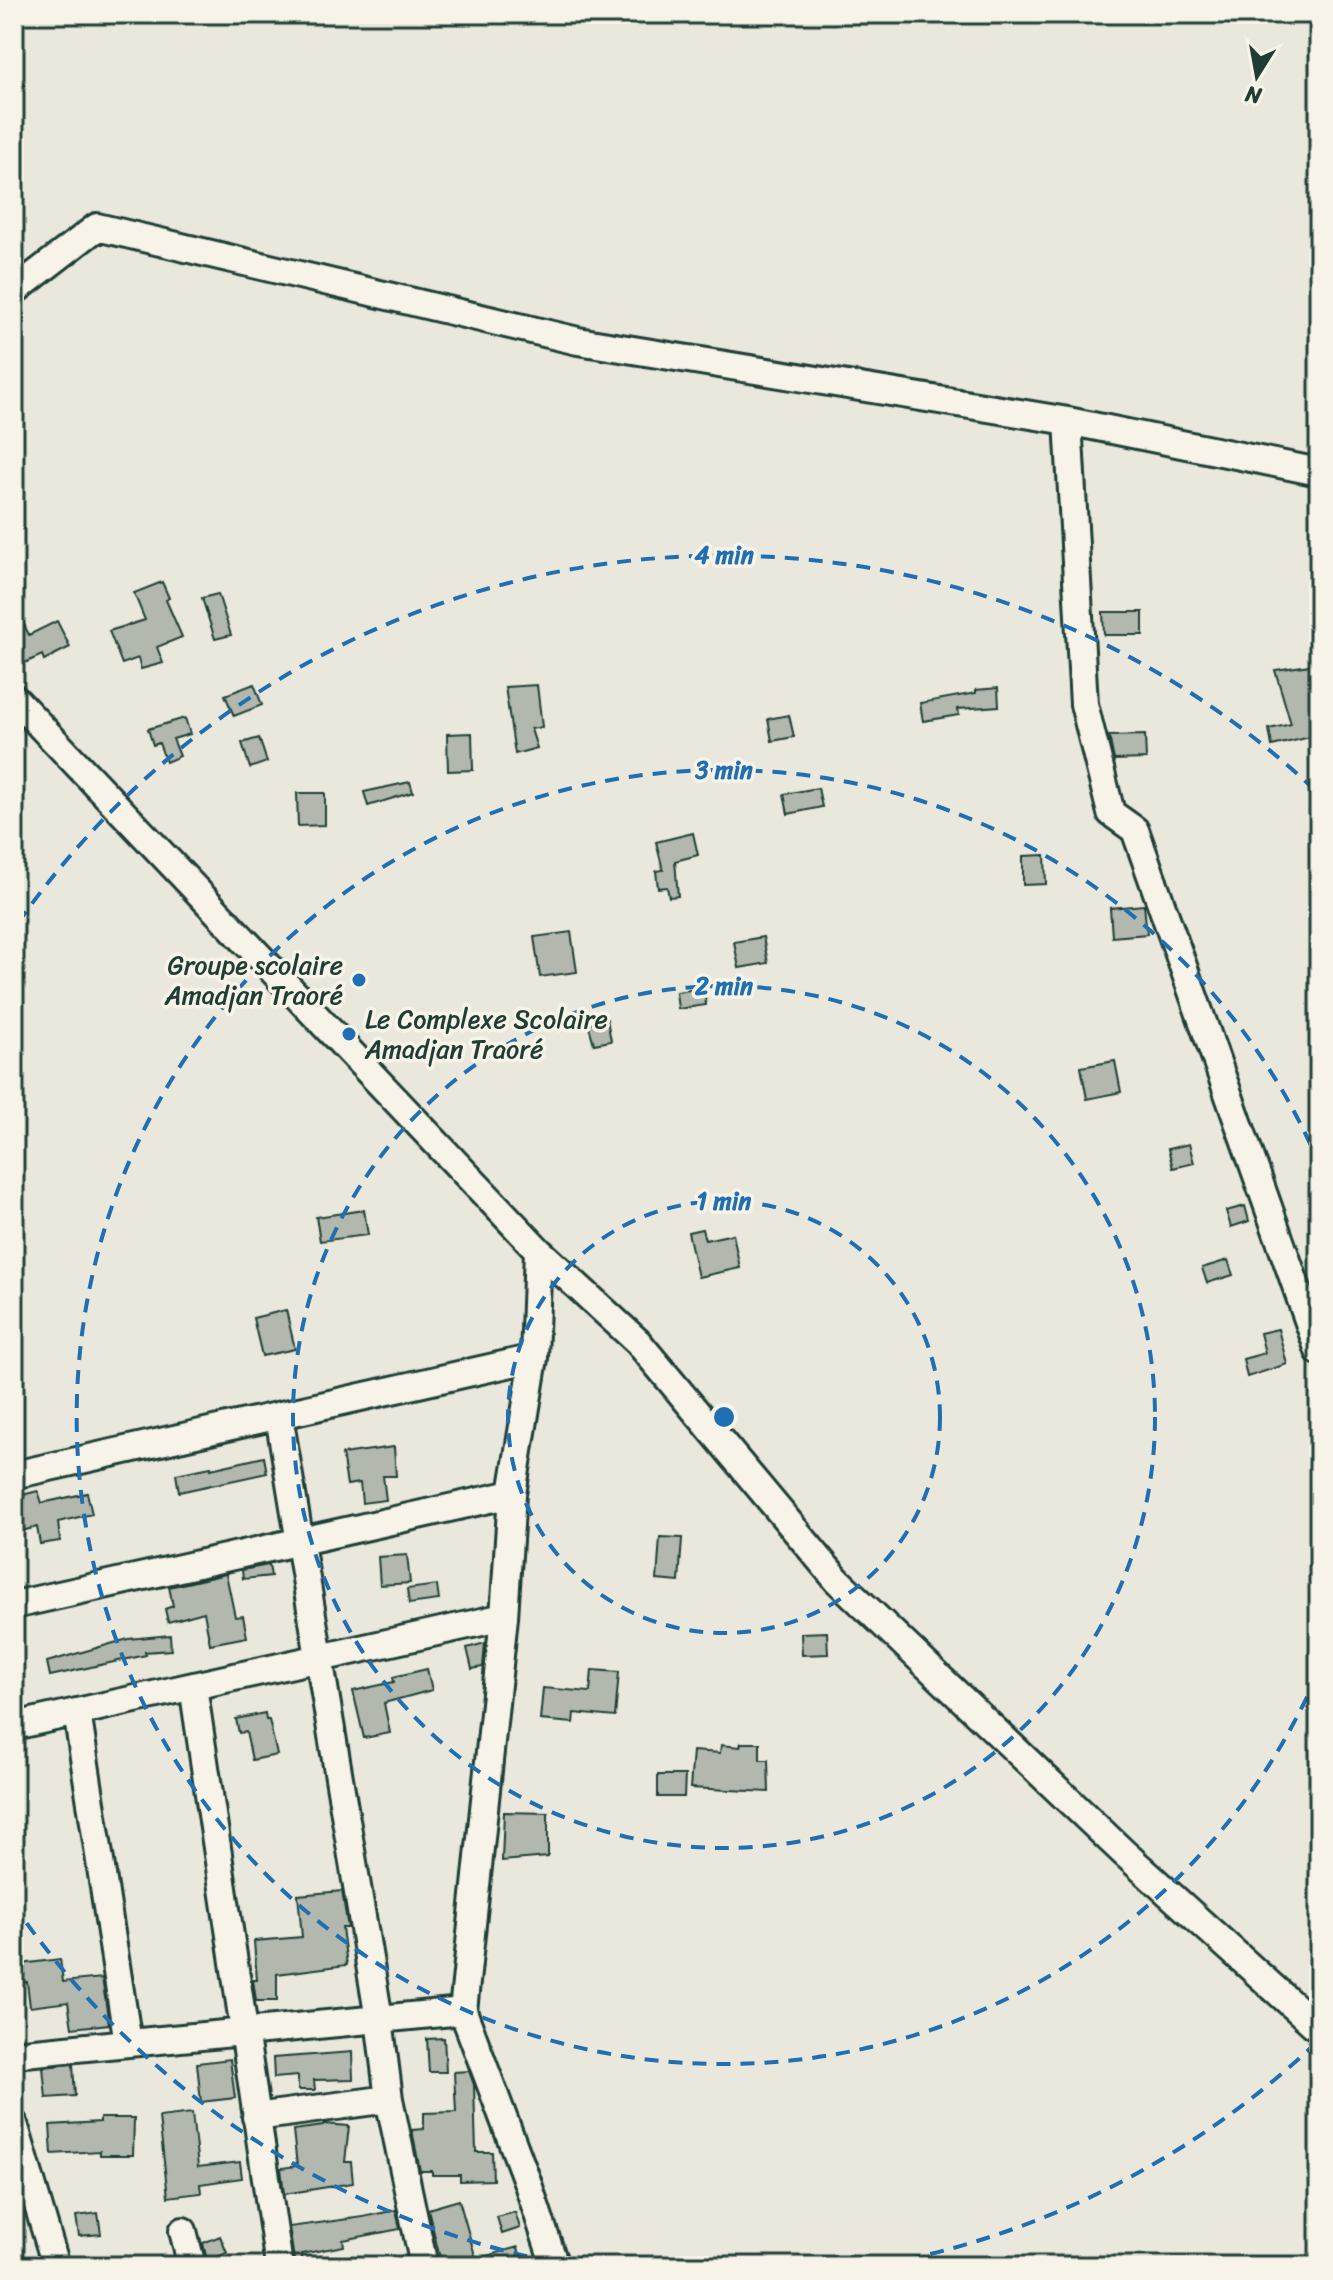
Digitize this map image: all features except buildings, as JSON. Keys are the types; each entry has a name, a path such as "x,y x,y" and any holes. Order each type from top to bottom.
{"street":[{"path":"14,291 97,227 578,341 1068,421 1319,472"},
{"path":"1068,421 1084,704 1111,813 1135,830 1319,1351"},
{"path":"14,698 538,1250 638,1342 837,1580 1123,1852 1319,2029"},
{"path":"538,1250 534,1358 512,1494 504,1617 463,2011 527,2181 555,2266"},
{"path":"14,1475 534,1358"},
{"path":"279,1416 379,2019 416,2265"},
{"path":"14,1605 512,1494"},
{"path":"14,1726 504,1617"},
{"path":"193,1686 279,2266"},
{"path":"77,1712 128,2043"},
{"path":"14,2054 463,2011"},
{"path":"256,2117 389,2099"},
{"path":"14,2124 56,2266"},
{"path":"183,2231 192,2266"}],"place":[{"name":"Groupe scolaire Amadjan Traoré","path":"359,980"},
{"name":"Le Complexe Scolaire Amadjan Traoré","path":"349,1034"}]}
